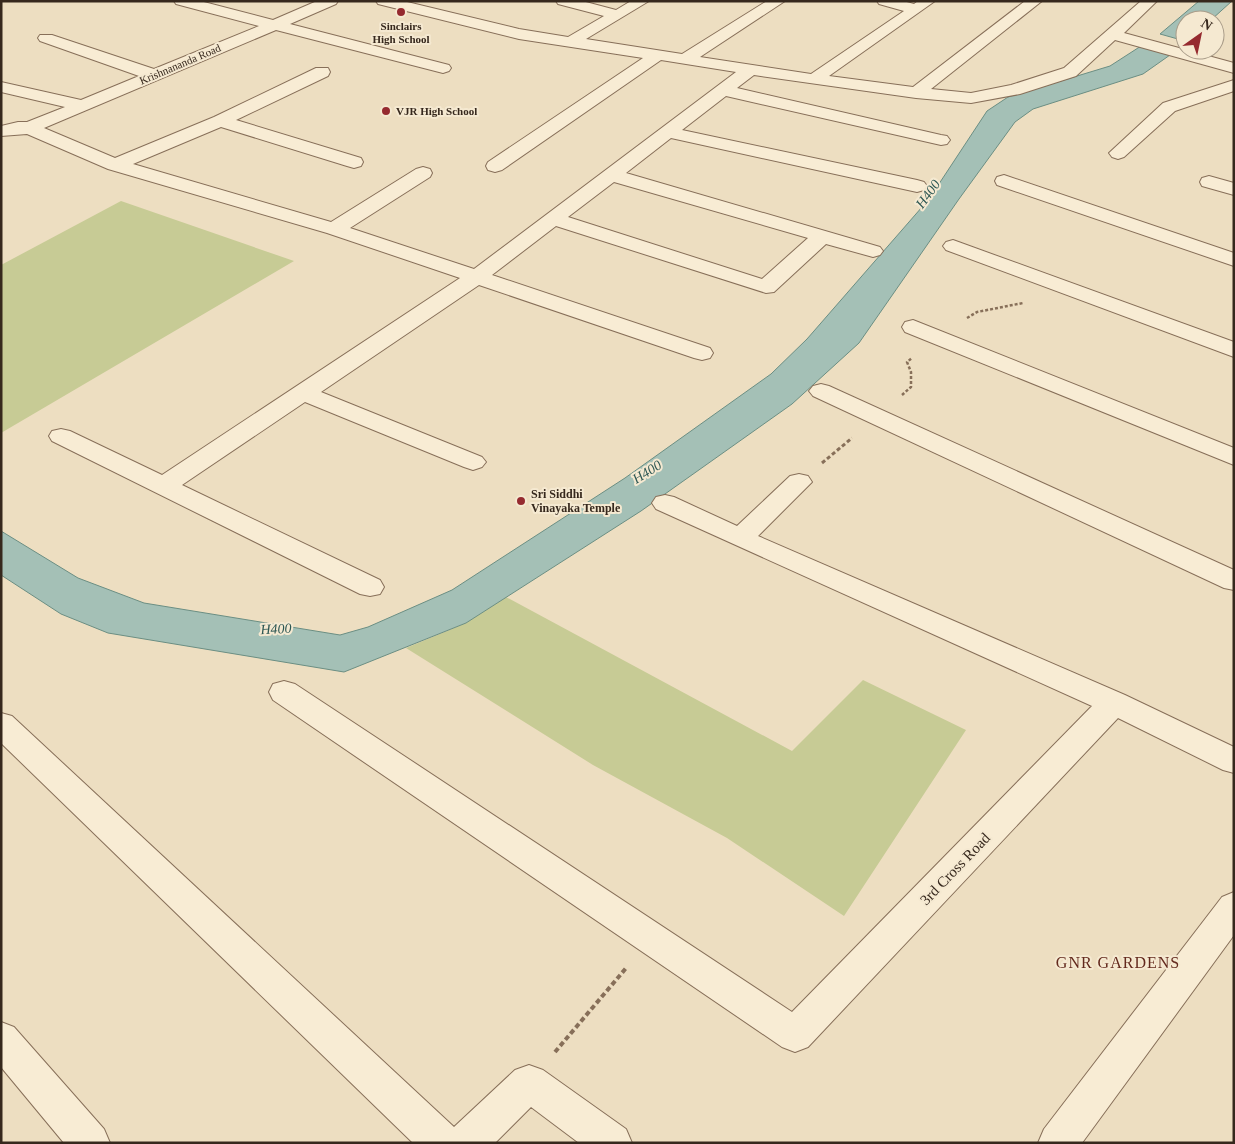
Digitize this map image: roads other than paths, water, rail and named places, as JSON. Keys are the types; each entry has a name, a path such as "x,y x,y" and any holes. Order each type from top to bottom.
{"street":[{"path":"181,1 443,68"},
{"name":"Krishnananda Road","path":"1,129 29,128 331,1"},
{"path":"384,1 519,34 814,79 916,93 971,98 1014,90 1070,72 1150,1"},
{"path":"563,1 618,15"},
{"path":"570,42 642,1"},
{"path":"685,60 778,1"},
{"path":"884,1 922,5"},
{"path":"916,93 1035,1"},
{"path":"814,79 922,5"},
{"path":"1114,34 1234,68"},
{"path":"46,38 154,75"},
{"path":"495,166 658,55"},
{"path":"165,485 478,276 751,69"},
{"path":"115,165 220,121 322,72"},
{"path":"1118,153 1170,107 1234,85"},
{"path":"1,87 81,105"},
{"path":"723,90 941,140"},
{"path":"220,121 354,162"},
{"path":"29,128 115,165 334,229 702,353"},
{"path":"668,132 917,186"},
{"path":"334,229 423,173"},
{"path":"612,175 873,251"},
{"path":"1004,181 1234,260"},
{"path":"1209,182 1234,189"},
{"path":"554,219 766,287 823,236"},
{"path":"953,246 1234,350"},
{"path":"913,327 1234,457"},
{"path":"821,391 1234,581"},
{"path":"303,393 473,462"},
{"path":"61,436 165,485 370,588"},
{"path":"740,538 799,482"},
{"path":"665,504 1114,703 1234,761"},
{"name":"3rd Cross Road","path":"284,692 795,1035 1114,703"},
{"path":"1,724 442,1143"},
{"path":"1058,1143 1234,907"},
{"path":"1,1039 90,1143"},
{"path":"466,1143 529,1083 612,1143"}],"water":[{"path":"1199,1 1232,1 1222,10 1188,10"},
{"path":"1175,21 1175,38 1160,34"},
{"name":"H400","path":"1141,46 1170,55 1143,74 1033,109 1015,122 859,343 792,404 641,511 466,623 344,672 108,633 61,614 1,575 1,531 78,578 144,603 340,635 368,627 452,590 625,478 771,374 807,339 929,199 987,111 1008,97 1110,66"}],"place":[{"name":"Sinclairs High School","path":"401,12"},
{"name":"VJR High School","path":"386,111"},
{"name":"Sri Siddhi Vinayaka Temple","path":"521,501"}],"district":[{"name":"GNR GARDENS","path":"1118,962"}]}
